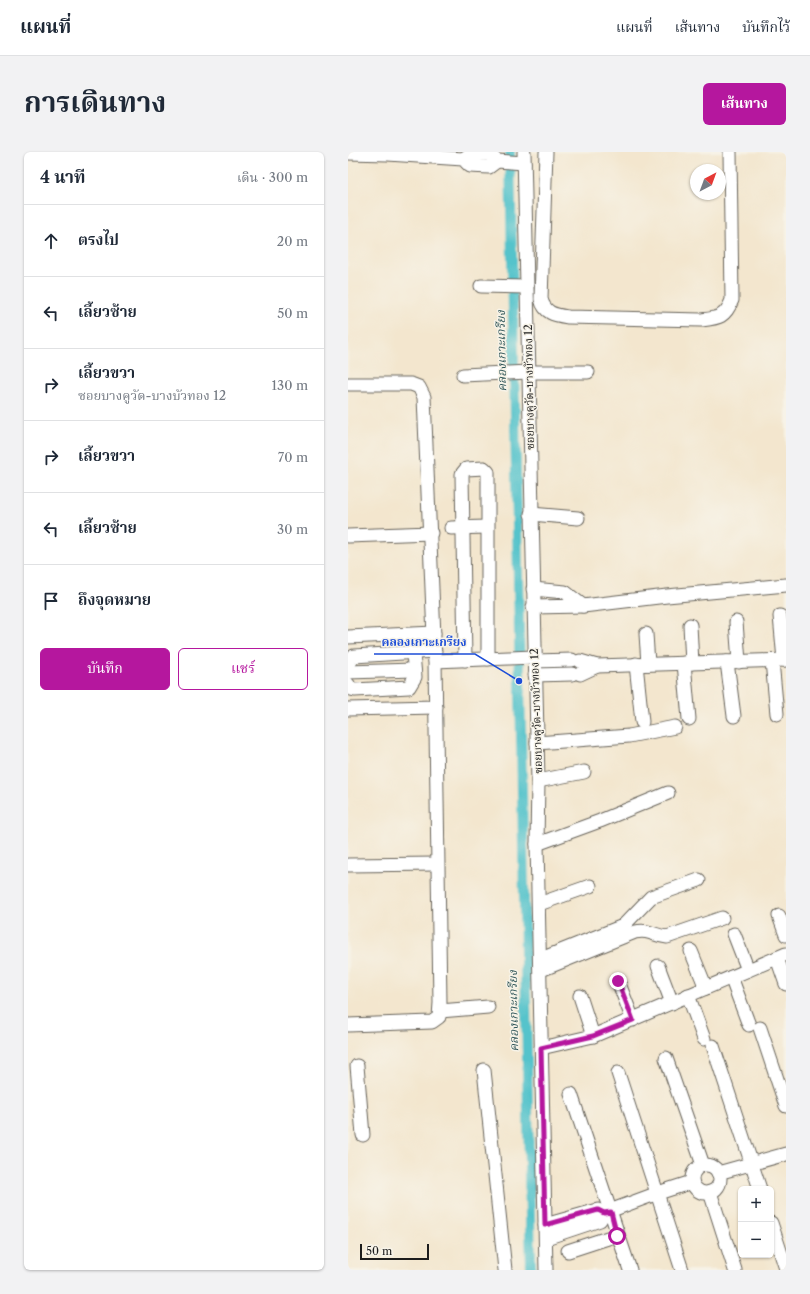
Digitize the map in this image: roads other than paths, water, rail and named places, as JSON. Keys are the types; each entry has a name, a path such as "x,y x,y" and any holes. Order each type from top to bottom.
{"street":[{"path":"546,152 541,299 543,307 553,314 568,317 701,320 717,318 724,315 732,300 730,152"},
{"path":"348,153 463,159 470,154 489,154 498,161 520,159"},
{"name":"ซอยบางคูวัด-บางบัวทอง 12","path":"520,159 520,287 531,514 533,589 530,658 534,675 538,781 537,844 541,964 541,1048 546,1270"},
{"path":"481,286 520,287"},
{"path":"463,375 503,372 588,372"},
{"path":"348,384 411,384 419,387 422,392 425,406 435,656 440,1011 439,1017 432,1022 348,1025"},
{"path":"465,660 458,528 462,474 466,469 484,468 488,472 488,659"},
{"path":"531,514 578,518"},
{"path":"458,528 488,527"},
{"path":"348,536 431,533"},
{"path":"533,607 583,606 667,596 786,585"},
{"path":"533,589 565,592 583,606"},
{"path":"777,714 781,661 780,616"},
{"path":"734,716 733,662 736,622"},
{"path":"689,719 688,663 690,625"},
{"path":"348,637 434,633"},
{"path":"642,722 642,664 646,634"},
{"path":"414,670 348,670 354,656 413,652 465,660 530,658 576,660 598,666"},
{"path":"348,684 351,689 355,690 407,688 413,682 413,652"},
{"path":"534,675 576,674 598,666 781,661"},
{"path":"348,709 436,707"},
{"path":"537,743 629,736 675,727"},
{"path":"538,781 584,772"},
{"path":"537,844 600,821 668,793"},
{"path":"348,865 437,864"},
{"path":"541,964 623,926 651,897 699,880"},
{"path":"539,904 590,886"},
{"path":"779,916 786,935"},
{"path":"541,964 635,932 650,931 667,937 722,918"},
{"path":"734,934 748,970"},
{"path":"691,951 706,988"},
{"path":"541,1048 593,1036 781,956 786,984"},
{"path":"658,966 672,1003"},
{"path":"731,978 754,1027 786,1106"},
{"path":"618,981 633,1020"},
{"path":"580,996 593,1036"},
{"path":"688,996 709,1042 759,1186"},
{"path":"440,1011 488,1007"},
{"path":"666,1058 703,1165"},
{"path":"357,1066 353,1092 363,1135"},
{"path":"484,1070 505,1270"},
{"path":"618,1073 682,1270"},
{"path":"571,1094 608,1212 630,1270"},
{"path":"718,1174 786,1154"},
{"path":"703,1165 712,1167 718,1174 719,1183 717,1187 710,1192 701,1192 694,1187 692,1182 693,1173 699,1166 703,1165"},
{"path":"546,1238 600,1220 608,1212 692,1182"},
{"path":"710,1192 735,1270"},
{"path":"545,1225 598,1210 608,1212"},
{"path":"774,1232 786,1269"},
{"path":"568,1251 617,1236"}],"waterway":[{"name":"คลองเกาะเกรียง","path":"510,152 531,1270"}],"place":[{"name":"คลองเกาะเกรียง","path":"519,681"}]}
